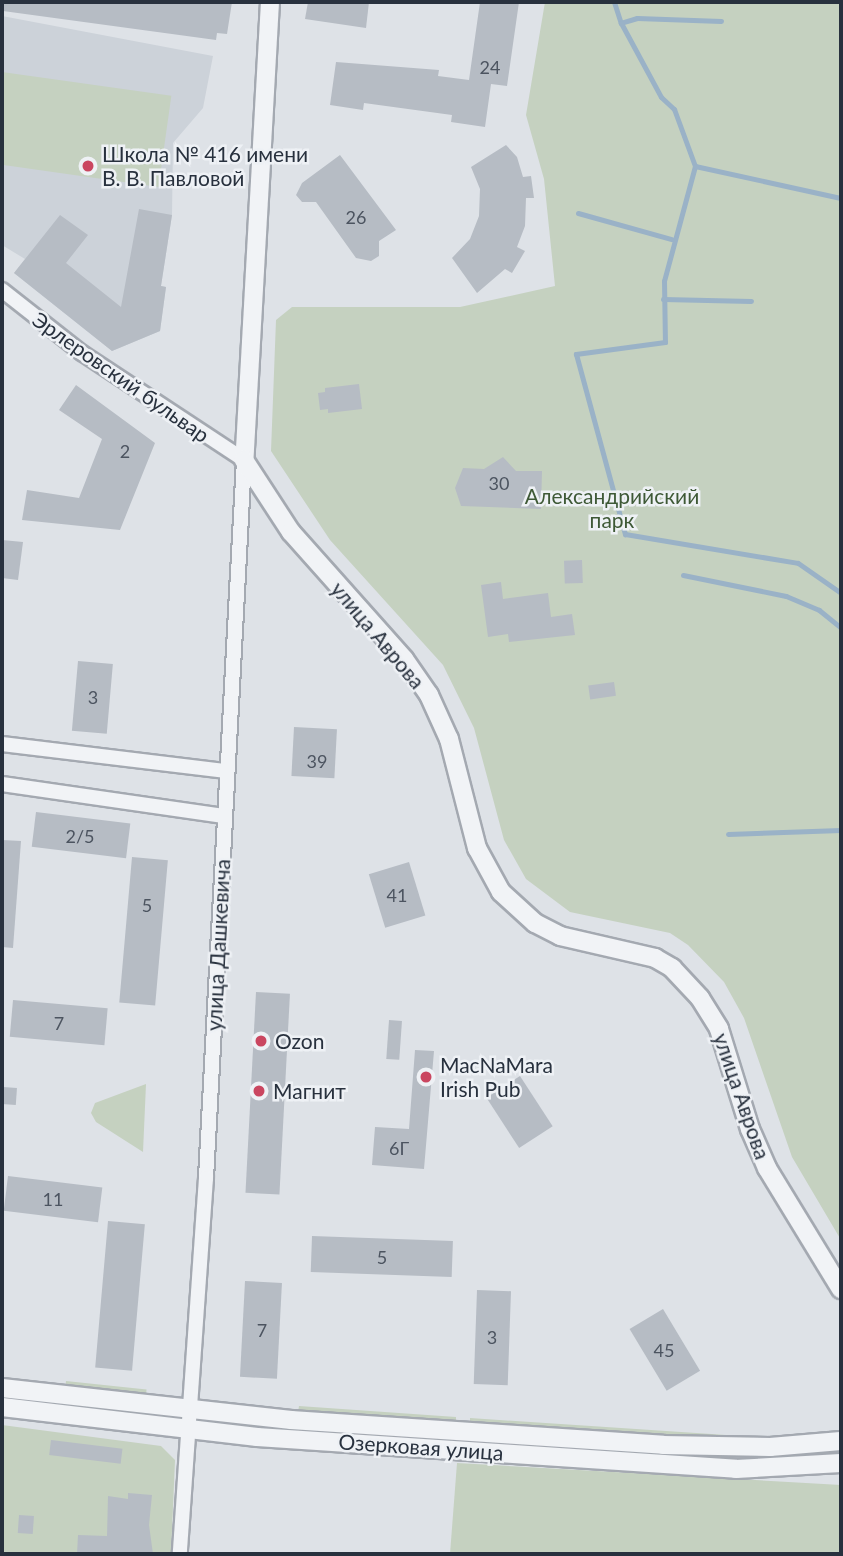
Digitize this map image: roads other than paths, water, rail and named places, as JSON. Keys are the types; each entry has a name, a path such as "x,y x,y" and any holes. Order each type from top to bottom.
{"street":[{"path":"244,460 270,2"},
{"name":"Эрлеровский бульвар","path":"2,290 92,360 244,460"},
{"name":"улица Дашкевича","path":"180,1554 191,1410 244,460"},
{"name":"улица Аврова","path":"244,460 291,532 404,659 429,695 449,739 477,848 501,892 535,923 560,936 655,958 672,968 700,999 719,1029 750,1129 767,1168 841,1289"},
{"path":"2,744 226,771"},
{"path":"2,784 223,816"},
{"name":"Озерковая улица","path":"2,1388 191,1410 689,1446 769,1447 841,1441"},
{"name":"Озерковая улица","path":"2,1408 189,1430 736,1469 841,1463"}],"waterway":[{"path":"614,2 621,23"},
{"path":"721,21 637,18 621,23 661,97 674,109 695,166 664,281 665,342 576,354 625,534 798,563 841,593"},
{"path":"695,166 841,198"},
{"path":"578,213 671,239"},
{"path":"663,299 751,301"},
{"path":"683,575 786,596 819,610 841,628"},
{"path":"728,834 841,830"}],"place":[{"name":"Школа № 416 имени В. В. Павловой","path":"88,166"},
{"name":"Ozon","path":"261,1041"},
{"name":"MacNaMara Irish Pub","path":"426,1077"},
{"name":"Магнит","path":"259,1091"}],"park label":[{"name":"Александрийский парк","path":"612,508"}]}
